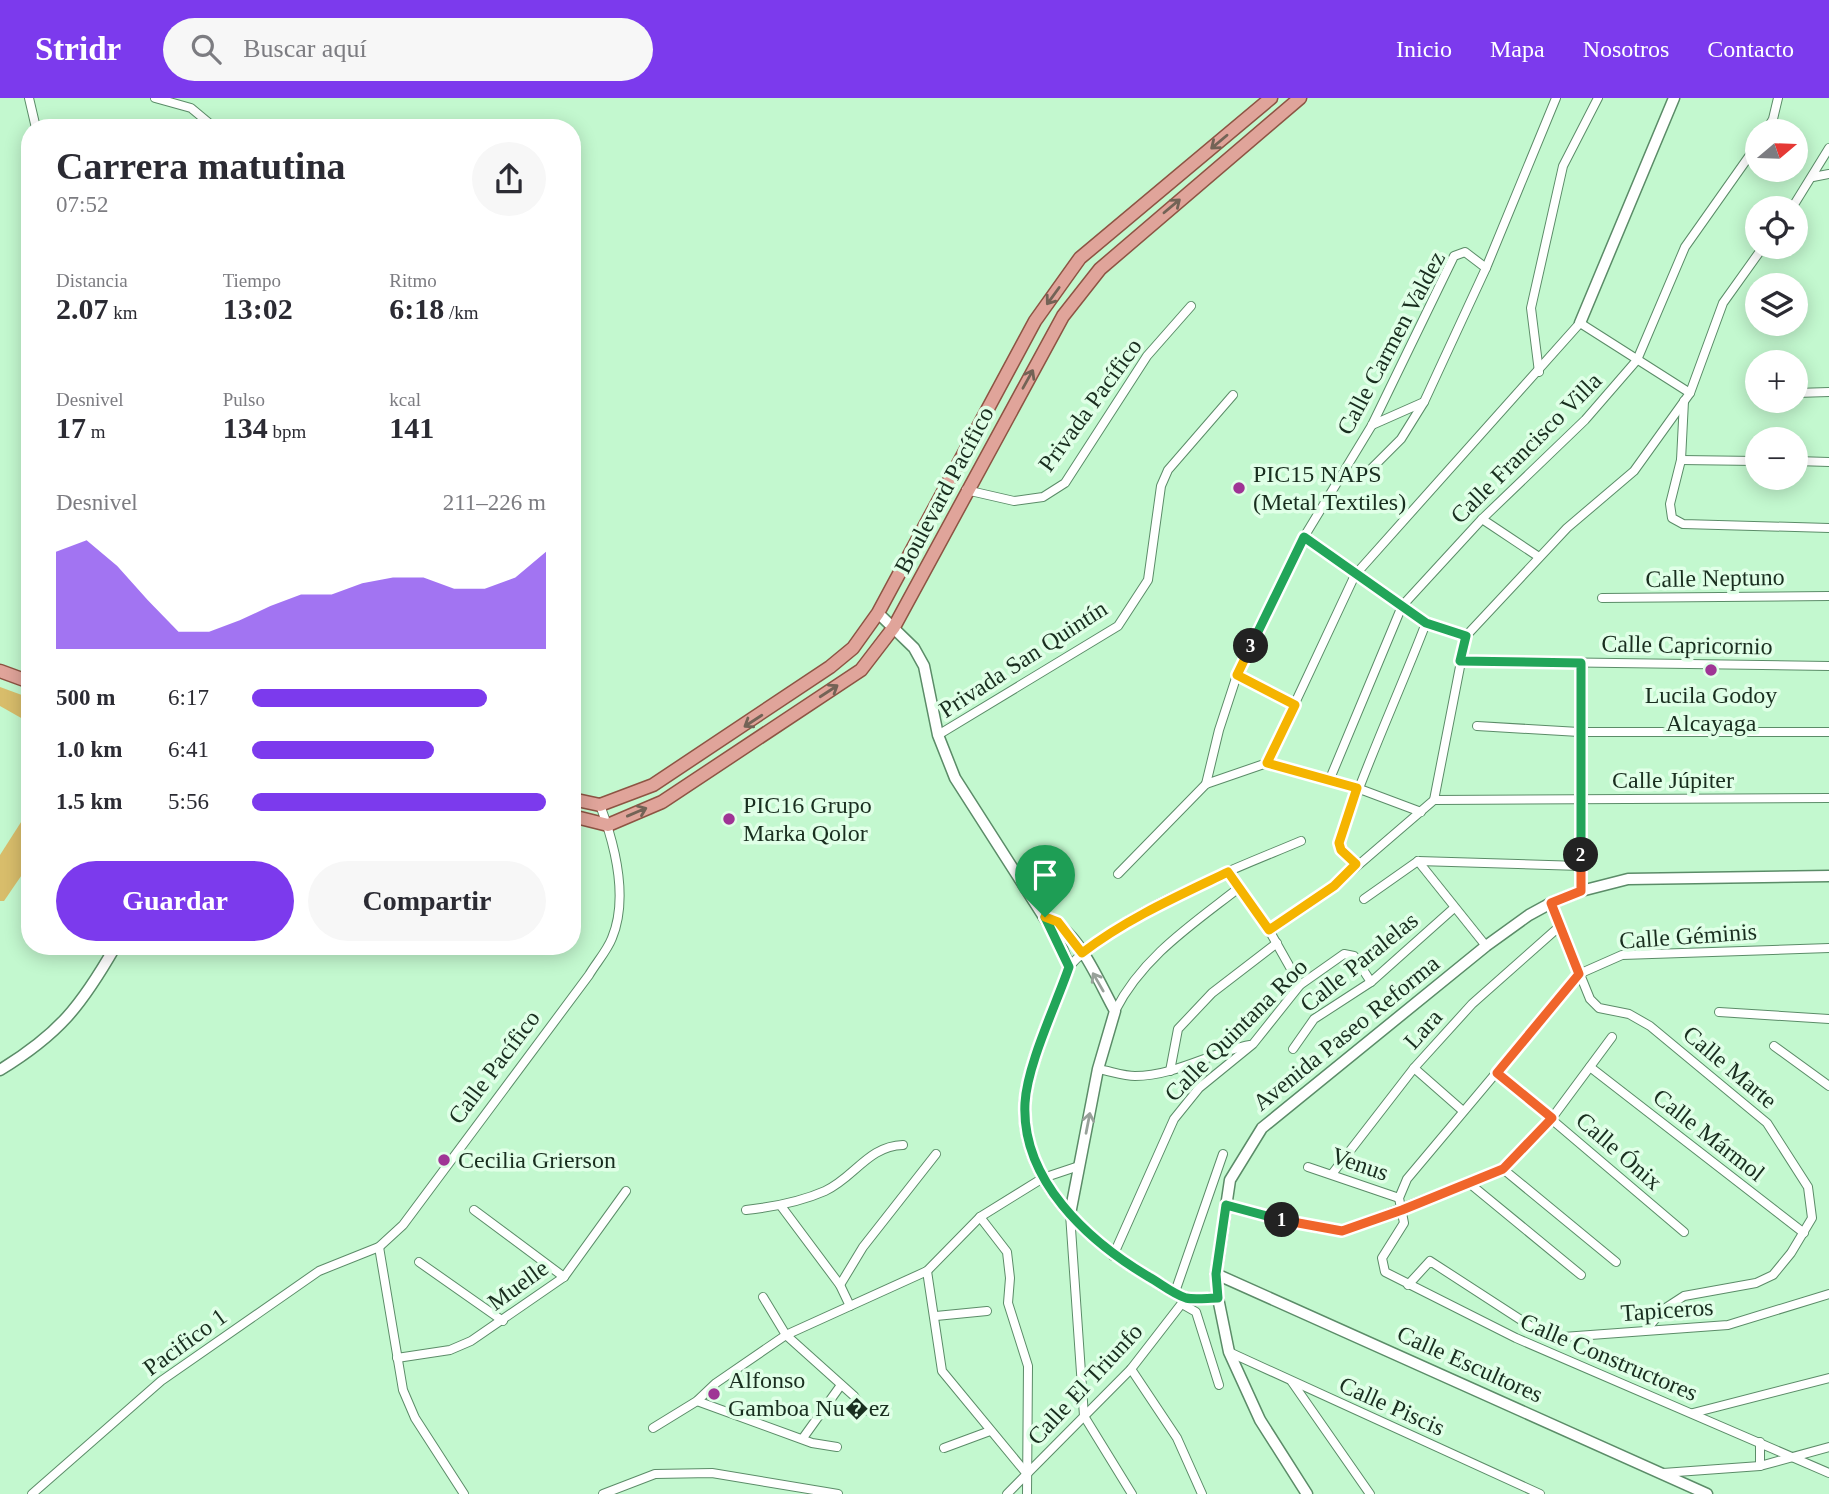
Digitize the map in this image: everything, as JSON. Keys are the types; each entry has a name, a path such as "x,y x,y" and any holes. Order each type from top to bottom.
{"main road":[{"name":"Boulevard Pacífico","path":"600,805 653,785 752,722 853,648 878,613 1035,321 1080,258 1271,98"},
{"name":"Boulevard Pacífico","path":"608,825 662,802 861,670 894,627 966,490 1063,316 1100,268 1300,98"},
{"path":"1580,323 1674,98"},
{"path":"878,613 914,648 924,666 938,735 955,778 1045,917 1069,967 1030,1078 1025,1102 1026,1127 1043,1178 1070,1214 1113,1256 1175,1292 1184,1301 1218,1298"},
{"path":"0,671 21,679"},
{"path":"581,801 600,805"},
{"path":"581,819 608,825"},
{"name":"Avenida Paseo Reforma","path":"1307,1494 1260,1420 1229,1352 1218,1298 1216,1274 1230,1180 1262,1128 1486,946 1529,915 1551,903 1581,891 1628,879 1829,876"},
{"path":"1045,917 1058,922 1082,953 1115,1011 1098,1069 1070,1214"},
{"path":"0,1070 31,1051 66,1021 84,999 110,955"},
{"name":"Calle Escultores","path":"1216,1274 1707,1494"}],"street":[{"path":"29,98 34,119"},
{"path":"156,98 191,108 204,119"},
{"path":"1369,471 1401,439 1424,402 1486,268 1556,98"},
{"path":"1539,372 1531,308 1563,166 1598,98"},
{"path":"1773,119 1778,98"},
{"path":"1800,196 1829,148"},
{"name":"Calle Francisco Villa","path":"1329,781 1402,606 1482,519 1585,420 1637,359 1685,247 1745,162"},
{"path":"1813,177 1829,174"},
{"name":"Calle Carmen Valdez","path":"1206,784 1219,730 1237,675 1304,537 1372,425 1454,256 1465,252 1486,268"},
{"path":"1269,930 1334,886 1356,864 1434,800 1466,636 1567,528 1634,471 1687,396 1723,303 1754,259"},
{"name":"Privada Pacífico","path":"966,490 1014,501 1043,497 1065,482 1147,356 1191,306"},
{"path":"1267,763 1355,575 1580,323 1637,359 1687,396"},
{"path":"1808,393 1829,392"},
{"name":"Privada San Quintín","path":"938,735 1118,626 1148,580 1161,486 1168,470 1233,395"},
{"path":"1687,396 1681,460 1670,504 1672,518 1683,524 1829,528"},
{"path":"1372,425 1424,402"},
{"path":"1681,460 1745,461"},
{"path":"1808,461 1829,461"},
{"path":"1482,519 1539,557"},
{"path":"1304,537 1426,623 1466,636"},
{"name":"Calle Neptuno","path":"1602,598 1829,596"},
{"path":"1356,864 1341,850 1339,843 1357,788 1387,724 1426,623"},
{"name":"Calle Capricornio","path":"1460,661 1829,666"},
{"path":"1581,663 1581,891"},
{"path":"1237,675 1295,705"},
{"path":"1477,726 1579,732 1829,732"},
{"path":"1118,874 1206,784 1267,763 1357,788 1421,812"},
{"name":"Calle Júpiter","path":"1434,800 1829,798"},
{"name":"Calle Pacífico","path":"379,1248 419,1204 607,948 616,924 619,904 618,874 608,825 600,805"},
{"path":"1069,967 1105,935 1228,872 1301,841"},
{"path":"1364,900 1418,861 1581,866"},
{"path":"1418,861 1486,946"},
{"path":"1228,872 1269,930 1300,985"},
{"path":"1115,1011 1127,988 1163,947 1240,887"},
{"name":"Calle Marte","path":"1551,903 1590,999 1599,1008 1629,1014 1650,1026 1768,1123 1808,1187 1812,1218 1773,1275 1756,1283 1684,1296 1664,1309 1646,1330"},
{"name":"Calle Paralelas","path":"1293,1049 1314,1019 1371,982 1454,908"},
{"name":"Lara","path":"1332,1174 1414,1068 1472,1004 1560,926"},
{"path":"1170,1071 1178,1029 1212,993 1277,943"},
{"name":"Calle Géminis","path":"1399,1198 1407,1179 1579,974 1622,955 1829,948"},
{"name":"Calle Quintana Roo","path":"1113,1256 1174,1119 1199,1088 1253,1044 1300,985 1349,953 1354,956 1371,982"},
{"path":"1719,1012 1829,1019"},
{"path":"1226,1205 1316,1228 1342,1231 1503,1169 1552,1118 1612,1037"},
{"path":"1098,1069 1134,1076 1170,1071 1224,1050 1253,1044"},
{"path":"1774,1046 1829,1086"},
{"name":"Calle Mármol","path":"1590,1067 1804,1233"},
{"path":"1414,1068 1463,1111"},
{"name":"Calle Ónix","path":"1497,1073 1684,1232"},
{"path":"746,1210 780,1206 827,1190 886,1145 903,1145"},
{"path":"840,1285 863,1247 936,1154"},
{"path":"1175,1292 1223,1154"},
{"path":"653,1428 697,1401 716,1383 786,1335 927,1271 980,1217 1043,1178 1080,1166"},
{"name":"Venus","path":"1308,1167 1399,1198"},
{"path":"1503,1169 1616,1262"},
{"path":"1469,1183 1581,1275"},
{"name":"Muelle","path":"397,1359 450,1350 471,1341 564,1277 626,1191"},
{"path":"1399,1198 1402,1210"},
{"path":"780,1206 840,1285 850,1306"},
{"path":"474,1210 564,1277"},
{"name":"Calle Constructores","path":"1402,1210 1404,1223 1382,1258 1385,1272 1516,1338 1829,1473"},
{"path":"1070,1214 1084,1416 1132,1494"},
{"path":"980,1217 1007,1252 1010,1278 1008,1303 1028,1366 1027,1494"},
{"path":"379,1248 403,1390 415,1418 464,1494"},
{"name":"Pacifico 1","path":"32,1494 161,1381 275,1300 319,1271 379,1248"},
{"name":"Tapiceros","path":"1408,1285 1424,1263 1430,1261 1538,1331 1563,1337 1728,1325 1829,1294"},
{"path":"419,1262 503,1321"},
{"path":"927,1271 936,1316 942,1371 1027,1474"},
{"path":"763,1297 786,1335 841,1385 864,1411"},
{"path":"1184,1301 1196,1312 1219,1385"},
{"name":"Calle El Triunfo","path":"1007,1494 1131,1369 1184,1301"},
{"path":"936,1316 987,1311"},
{"path":"1516,1338 1525,1322"},
{"name":"Calle Piscis","path":"1229,1352 1540,1494"},
{"path":"1131,1369 1177,1438 1202,1494"},
{"path":"1692,1413 1829,1378"},
{"path":"1290,1381 1370,1494"},
{"path":"803,1438 841,1385"},
{"path":"697,1401 812,1443 837,1447"},
{"path":"944,1448 990,1431"},
{"path":"1760,1442 1760,1466"},
{"path":"1663,1473 1760,1466 1829,1447"},
{"path":"603,1494 654,1474 712,1473 838,1494"}],"shaded area":[{"path":"0,687 21,695 21,718 0,706"},
{"path":"21,822 21,876 4,901 0,901 0,855"}],"place":[{"name":"PIC15 NAPS (Metal Textiles)","path":"1239,488"},
{"name":"Lucila Godoy Alcayaga","path":"1711,670"},
{"name":"PIC16 Grupo Marka Qolor","path":"729,819"},
{"name":"Cecilia Grierson","path":"444,1160"},
{"name":"Alfonso Gamboa Nu�ez","path":"714,1394"}],"route":[{"path":"1304,537 1426,623 1466,636 1460,661 1581,663 1581,891 1551,903 1579,974 1497,1073 1552,1118 1503,1169 1342,1231 1316,1228 1226,1205 1216,1274 1218,1298 1186,1298 1175,1292 1113,1256 1070,1214 1043,1178 1033,1153 1026,1127 1025,1102 1030,1078 1069,967 1058,939 1045,917 1058,922 1082,953 1105,935 1228,872 1269,930 1334,886 1356,864 1341,850 1339,843 1357,788 1267,763 1295,705 1237,675 1304,537"}]}
